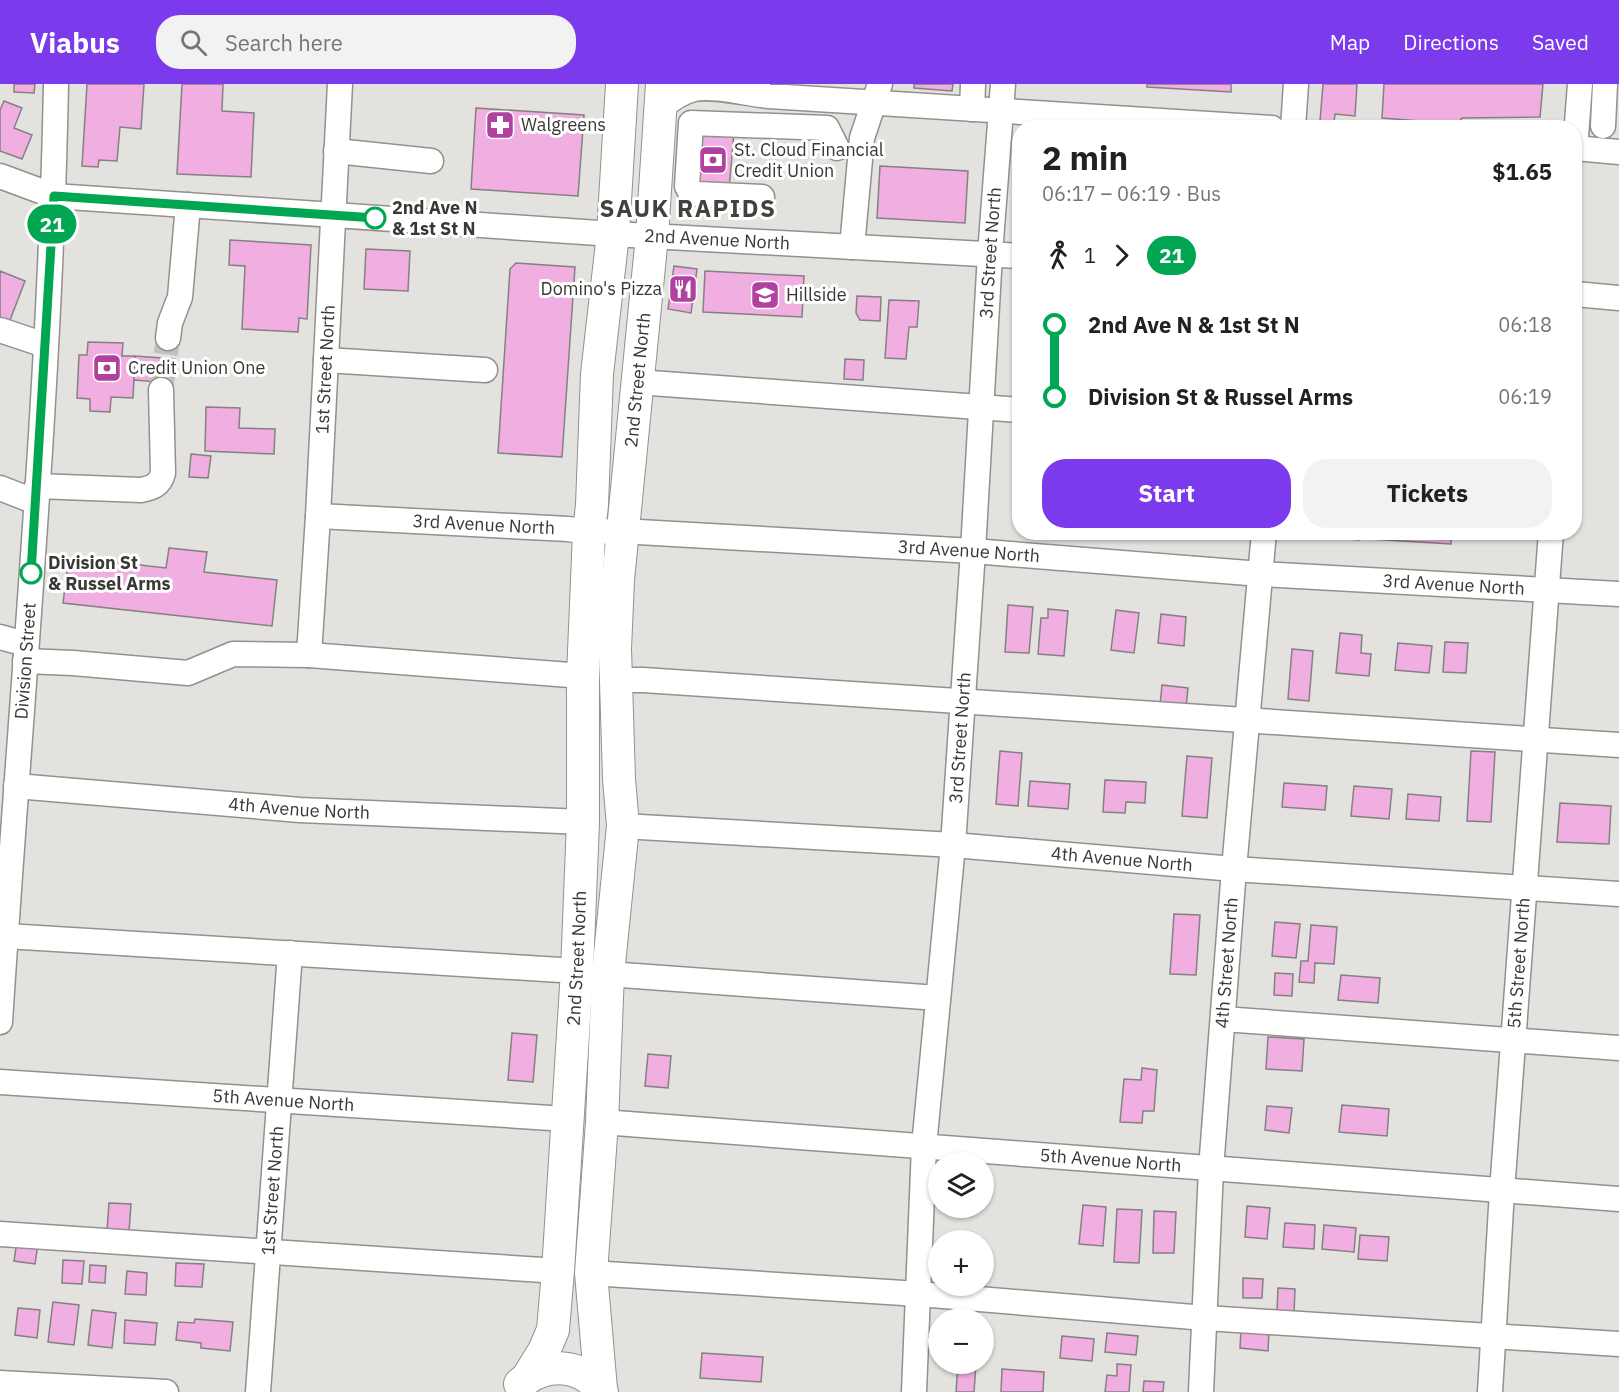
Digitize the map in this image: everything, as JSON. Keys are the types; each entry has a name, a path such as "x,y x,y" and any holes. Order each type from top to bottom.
{"main road":[{"name":"2nd Street North","path":"515,1387 544,1351 553,1330 558,1271 584,822 583,676 597,374 613,234 622,84"},
{"name":"2nd Street North","path":"601,1391 591,1273 602,1122 608,975 623,826 619,779 615,649 621,531 652,236 661,96"},
{"path":"515,1387 540,1371 567,1368 591,1379 601,1391"}],"street":[{"name":"Division Street","path":"0,1022 54,196 56,84"},
{"name":"1st Street North","path":"309,655 340,84"},
{"path":"972,109 973,84"},
{"name":"3rd Street North","path":"914,1392 924,1146 953,844 990,254 1003,84"},
{"path":"1294,120 1296,84"},
{"path":"1577,120 1580,84"},
{"path":"1582,124 1611,127 1605,84"},
{"path":"661,96 672,99 693,89 769,96 876,93 972,109 1144,120"},
{"path":"852,247 862,138 876,93"},
{"path":"762,197 690,192 687,186 691,123 827,128 837,148"},
{"path":"1582,149 1619,152"},
{"path":"336,151 430,161"},
{"name":"2nd Avenue North","path":"0,176 54,196 613,234 1012,255"},
{"path":"168,338 170,323 180,297 188,205"},
{"path":"1582,295 1619,298"},
{"path":"0,330 45,345"},
{"path":"326,360 485,370"},
{"path":"637,382 1012,409"},
{"path":"0,488 36,494 141,489 156,485 164,473 161,390"},
{"name":"3rd Avenue North","path":"318,516 973,551 1261,574 1619,594"},
{"name":"4th Street North","path":"1201,1392 1212,1169 1234,869 1263,540"},
{"name":"5th Street North","path":"1490,1392 1502,1191 1550,540"},
{"path":"0,638 25,653 73,663 188,673 234,654 309,655 583,676"},
{"path":"617,680 1619,746"},
{"name":"4th Avenue North","path":"16,786 300,810 584,822"},
{"name":"4th Avenue North","path":"623,826 953,844 1234,869 1619,894"},
{"path":"6,936 577,971"},
{"name":"1st Street North","path":"258,1392 290,953"},
{"path":"608,975 938,998"},
{"path":"1223,1019 1619,1048"},
{"name":"5th Avenue North","path":"0,1082 566,1119"},
{"name":"5th Avenue North","path":"602,1122 1619,1199"},
{"path":"0,1234 558,1271"},
{"path":"591,1273 919,1294 1204,1318 1619,1344"},
{"path":"0,1383 165,1392"}],"building":[{"path":"14,84 35,84 34,93 14,92"},
{"path":"87,84 144,84 141,129 120,127 117,161 99,160 98,167 82,166"},
{"path":"182,84 223,84 222,111 254,113 251,177 177,174"},
{"path":"914,84 953,84 952,91 914,88"},
{"path":"1147,84 1231,84 1231,92 1147,87"},
{"path":"1323,84 1357,84 1355,116 1335,114 1334,120 1320,120"},
{"path":"1384,84 1543,84 1540,117 1462,118 1461,120 1382,118"},
{"path":"4,101 22,108 14,128 32,135 22,159 0,151 0,110"},
{"name":"Walgreens","path":"476,108 584,115 578,196 471,189"},
{"name":"St. Cloud Financial Credit Union","path":"698,130 734,133 729,189 693,186"},
{"path":"880,166 968,171 965,223 877,218"},
{"path":"230,240 311,245 307,319 299,318 298,332 242,329 245,266 229,265"},
{"path":"366,249 410,251 408,291 364,289"},
{"path":"516,263 575,267 562,457 498,453 510,269"},
{"name":"Domino's Pizza","path":"674,266 697,269 691,313 668,309"},
{"path":"0,271 25,281 7,328 0,325"},
{"path":"705,271 804,276 802,317 703,312"},
{"path":"857,296 881,297 880,321 860,320 856,313"},
{"path":"889,300 919,301 917,327 909,327 906,359 885,358"},
{"name":"Credit Union One","path":"88,342 123,343 122,356 135,356 133,398 111,397 110,412 90,411 90,399 77,398 79,355 87,355"},
{"path":"135,356 175,359 173,383 134,380"},
{"path":"845,359 864,360 863,380 844,379"},
{"path":"206,407 240,408 239,428 275,429 274,454 205,451"},
{"path":"191,454 211,456 208,478 189,477"},
{"path":"1386,540 1451,540 1451,544"},
{"path":"169,548 207,552 204,572 277,580 272,626 63,603 69,557 166,568"},
{"path":"1008,605 1033,607 1029,653 1005,652"},
{"path":"1048,609 1068,611 1064,656 1038,654 1041,618 1048,618"},
{"path":"1116,610 1139,613 1134,653 1111,650"},
{"path":"1161,614 1186,617 1184,646 1158,643"},
{"path":"1340,633 1362,635 1361,653 1371,654 1369,676 1336,673"},
{"path":"1445,642 1468,643 1466,673 1443,672"},
{"path":"1398,643 1432,646 1429,673 1395,670"},
{"path":"1292,649 1313,651 1309,701 1288,699"},
{"path":"1162,685 1188,688 1186,708 1160,705"},
{"path":"1000,751 1022,753 1018,806 996,804"},
{"path":"1471,751 1495,752 1491,822 1467,821"},
{"path":"1187,756 1212,758 1207,818 1182,816"},
{"path":"1105,780 1146,782 1145,803 1126,802 1125,813 1103,812"},
{"path":"1030,781 1070,784 1068,809 1028,806"},
{"path":"1284,783 1327,786 1325,810 1282,807"},
{"path":"1354,786 1392,789 1389,819 1351,816"},
{"path":"1408,794 1441,797 1439,821 1406,819"},
{"path":"1560,803 1611,806 1609,844 1557,842"},
{"path":"1174,914 1200,915 1196,975 1170,974"},
{"path":"1275,922 1300,924 1296,958 1272,956"},
{"path":"1311,925 1337,927 1334,964 1315,963 1314,983 1299,982 1301,961 1308,961"},
{"path":"1275,973 1293,974 1292,996 1274,995"},
{"path":"1341,975 1380,978 1378,1003 1338,1000"},
{"path":"512,1033 537,1035 533,1082 508,1080"},
{"path":"1268,1037 1304,1039 1302,1071 1266,1069"},
{"path":"648,1054 671,1056 668,1088 645,1086"},
{"path":"1142,1068 1157,1070 1154,1111 1143,1111 1142,1123 1120,1122 1124,1079 1141,1080"},
{"path":"1342,1105 1389,1109 1387,1136 1339,1132"},
{"path":"1267,1106 1292,1108 1289,1133 1265,1130"},
{"path":"109,1203 131,1204 129,1232 107,1231"},
{"path":"1083,1205 1106,1207 1103,1246 1079,1244"},
{"path":"1247,1206 1270,1208 1267,1239 1245,1237"},
{"path":"1117,1209 1142,1210 1139,1263 1114,1262"},
{"path":"1154,1211 1176,1212 1174,1253 1153,1253"},
{"path":"1285,1223 1315,1225 1314,1249 1283,1247"},
{"path":"1324,1225 1356,1228 1354,1252 1322,1249"},
{"path":"1360,1235 1389,1237 1387,1261 1358,1259"},
{"path":"17,1241 38,1244 35,1264 14,1261"},
{"path":"63,1260 84,1261 82,1284 62,1283"},
{"path":"176,1263 204,1264 202,1287 175,1286"},
{"path":"90,1265 106,1266 105,1283 89,1282"},
{"path":"127,1271 147,1273 146,1295 125,1294"},
{"path":"1243,1278 1263,1279 1262,1298 1243,1298"},
{"path":"1278,1288 1295,1289 1294,1312 1277,1311"},
{"path":"53,1302 79,1305 74,1345 48,1342"},
{"path":"18,1308 40,1310 37,1338 15,1335"},
{"path":"92,1310 116,1313 112,1348 88,1345"},
{"path":"195,1319 233,1322 230,1351 201,1348 201,1343 176,1340 178,1322 194,1323"},
{"path":"125,1320 157,1323 155,1345 124,1343"},
{"path":"1241,1328 1269,1331 1268,1351 1240,1348"},
{"path":"1107,1333 1138,1336 1136,1355 1105,1352"},
{"path":"1062,1336 1094,1339 1092,1361 1060,1358"},
{"path":"702,1353 763,1357 761,1382 700,1378"},
{"path":"1117,1364 1131,1365 1129,1392 1105,1392 1107,1375 1117,1376"},
{"path":"1002,1369 1044,1372 1043,1392 1001,1392"},
{"path":"957,1374 975,1374 974,1392 956,1392"},
{"path":"1144,1381 1164,1382 1163,1392 1143,1392"}],"tunnel":[{"path":"161,390 168,338"}],"bus line":[{"name":"21","path":"31,573 54,196 375,218"}],"place":[{"name":"Walgreens","path":"500,125"},
{"name":"St. Cloud Financial Credit Union","path":"713,160"},
{"name":"2nd Ave N & 1st St N","path":"375,218"},
{"name":"Domino's Pizza","path":"683,289"},
{"name":"Hillside","path":"765,295"},
{"name":"Credit Union One","path":"107,368"},
{"name":"Division St & Russel Arms","path":"31,573"}],"district":[{"name":"SAUK RAPIDS","path":"688,209"}]}
